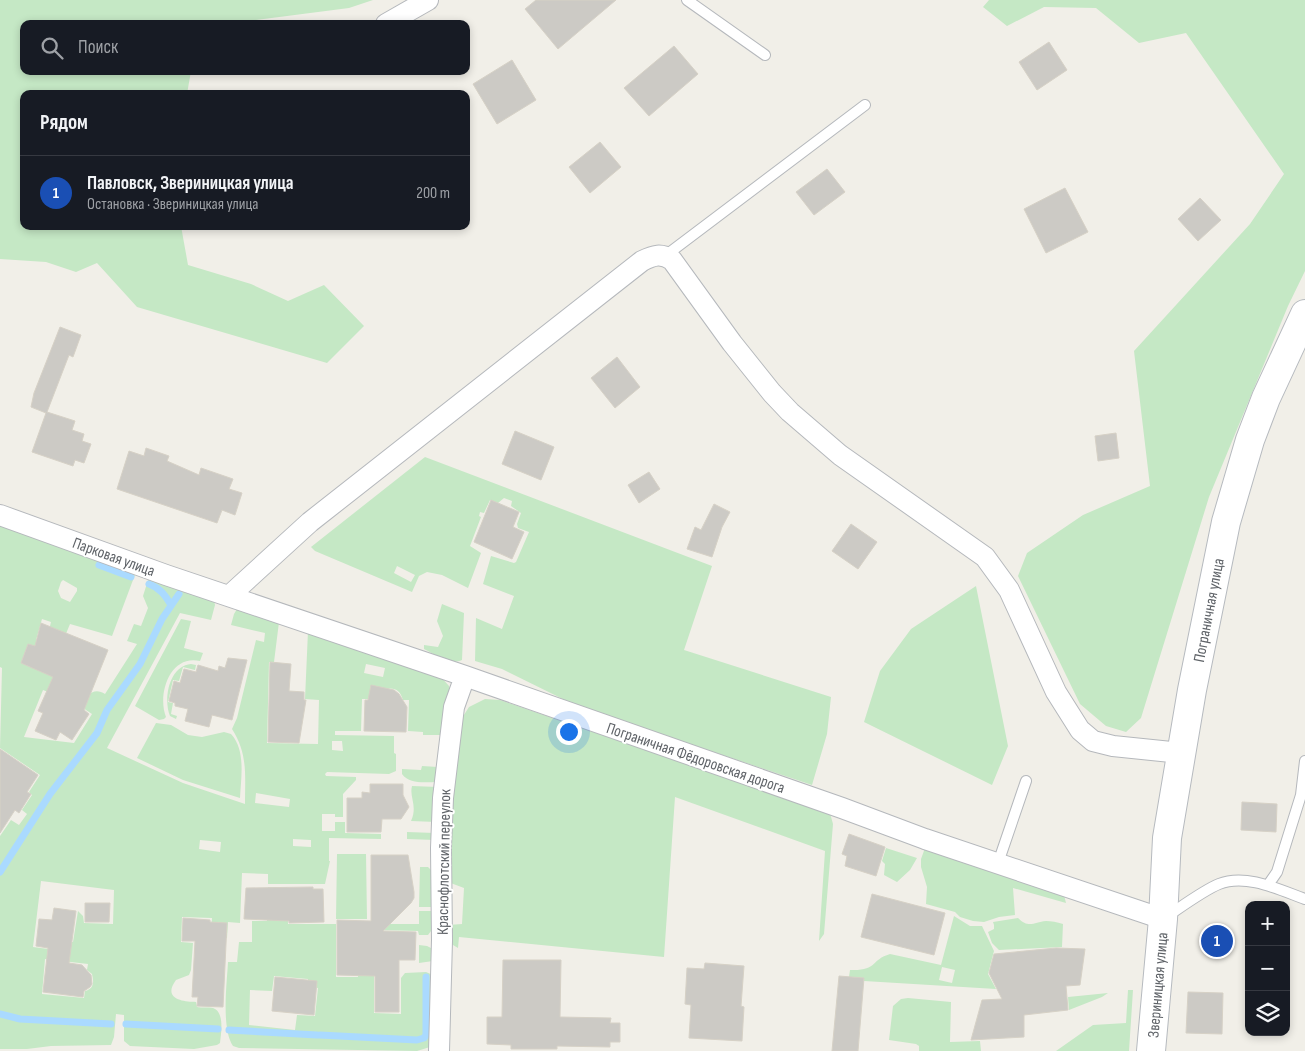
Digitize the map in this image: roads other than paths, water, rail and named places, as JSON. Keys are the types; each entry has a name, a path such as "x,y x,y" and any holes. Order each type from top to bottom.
{"street":[{"path":"393,20 428,0"},
{"path":"229,596 310,522 642,261 658,254 672,260 732,343 772,393 790,412 840,455 985,557 1009,590 1056,692 1080,730 1093,741 1113,746 1181,753"},
{"name":"Пограничная улица","path":"1162,919 1167,838 1219,553 1236,484 1250,440 1266,398 1305,314"},
{"name":"Парковая улица","path":"0,515 229,596"},
{"name":"Пограничная Фёдоровская дорога","path":"229,596 465,676 925,839 1162,919"},
{"name":"Краснофлотский переулок","path":"439,1051 443,798 454,707 465,676"},
{"name":"Звериницкая улица","path":"1151,1051 1162,919"}],"lane":[{"path":"688,0 765,55"},
{"path":"665,256 865,105"},
{"path":"1268,885 1276,872 1301,795 1305,761"},
{"path":"998,864 1026,781"},
{"path":"1162,919 1219,884 1235,880 1268,885 1305,899"}],"waterway":[{"path":"99,565 131,577"},
{"path":"149,584 162,592 171,605"},
{"path":"0,872 50,794 97,733 107,710 140,664 162,619 179,594"},
{"path":"320,1035 417,1040 424,1038 426,1035 426,977"},
{"path":"0,1014 20,1019 111,1024"},
{"path":"126,1024 218,1029"},
{"path":"229,1030 317,1035"}],"place":[{"name":"Павловск, Звериницкая улица","path":"1217,941"}]}
